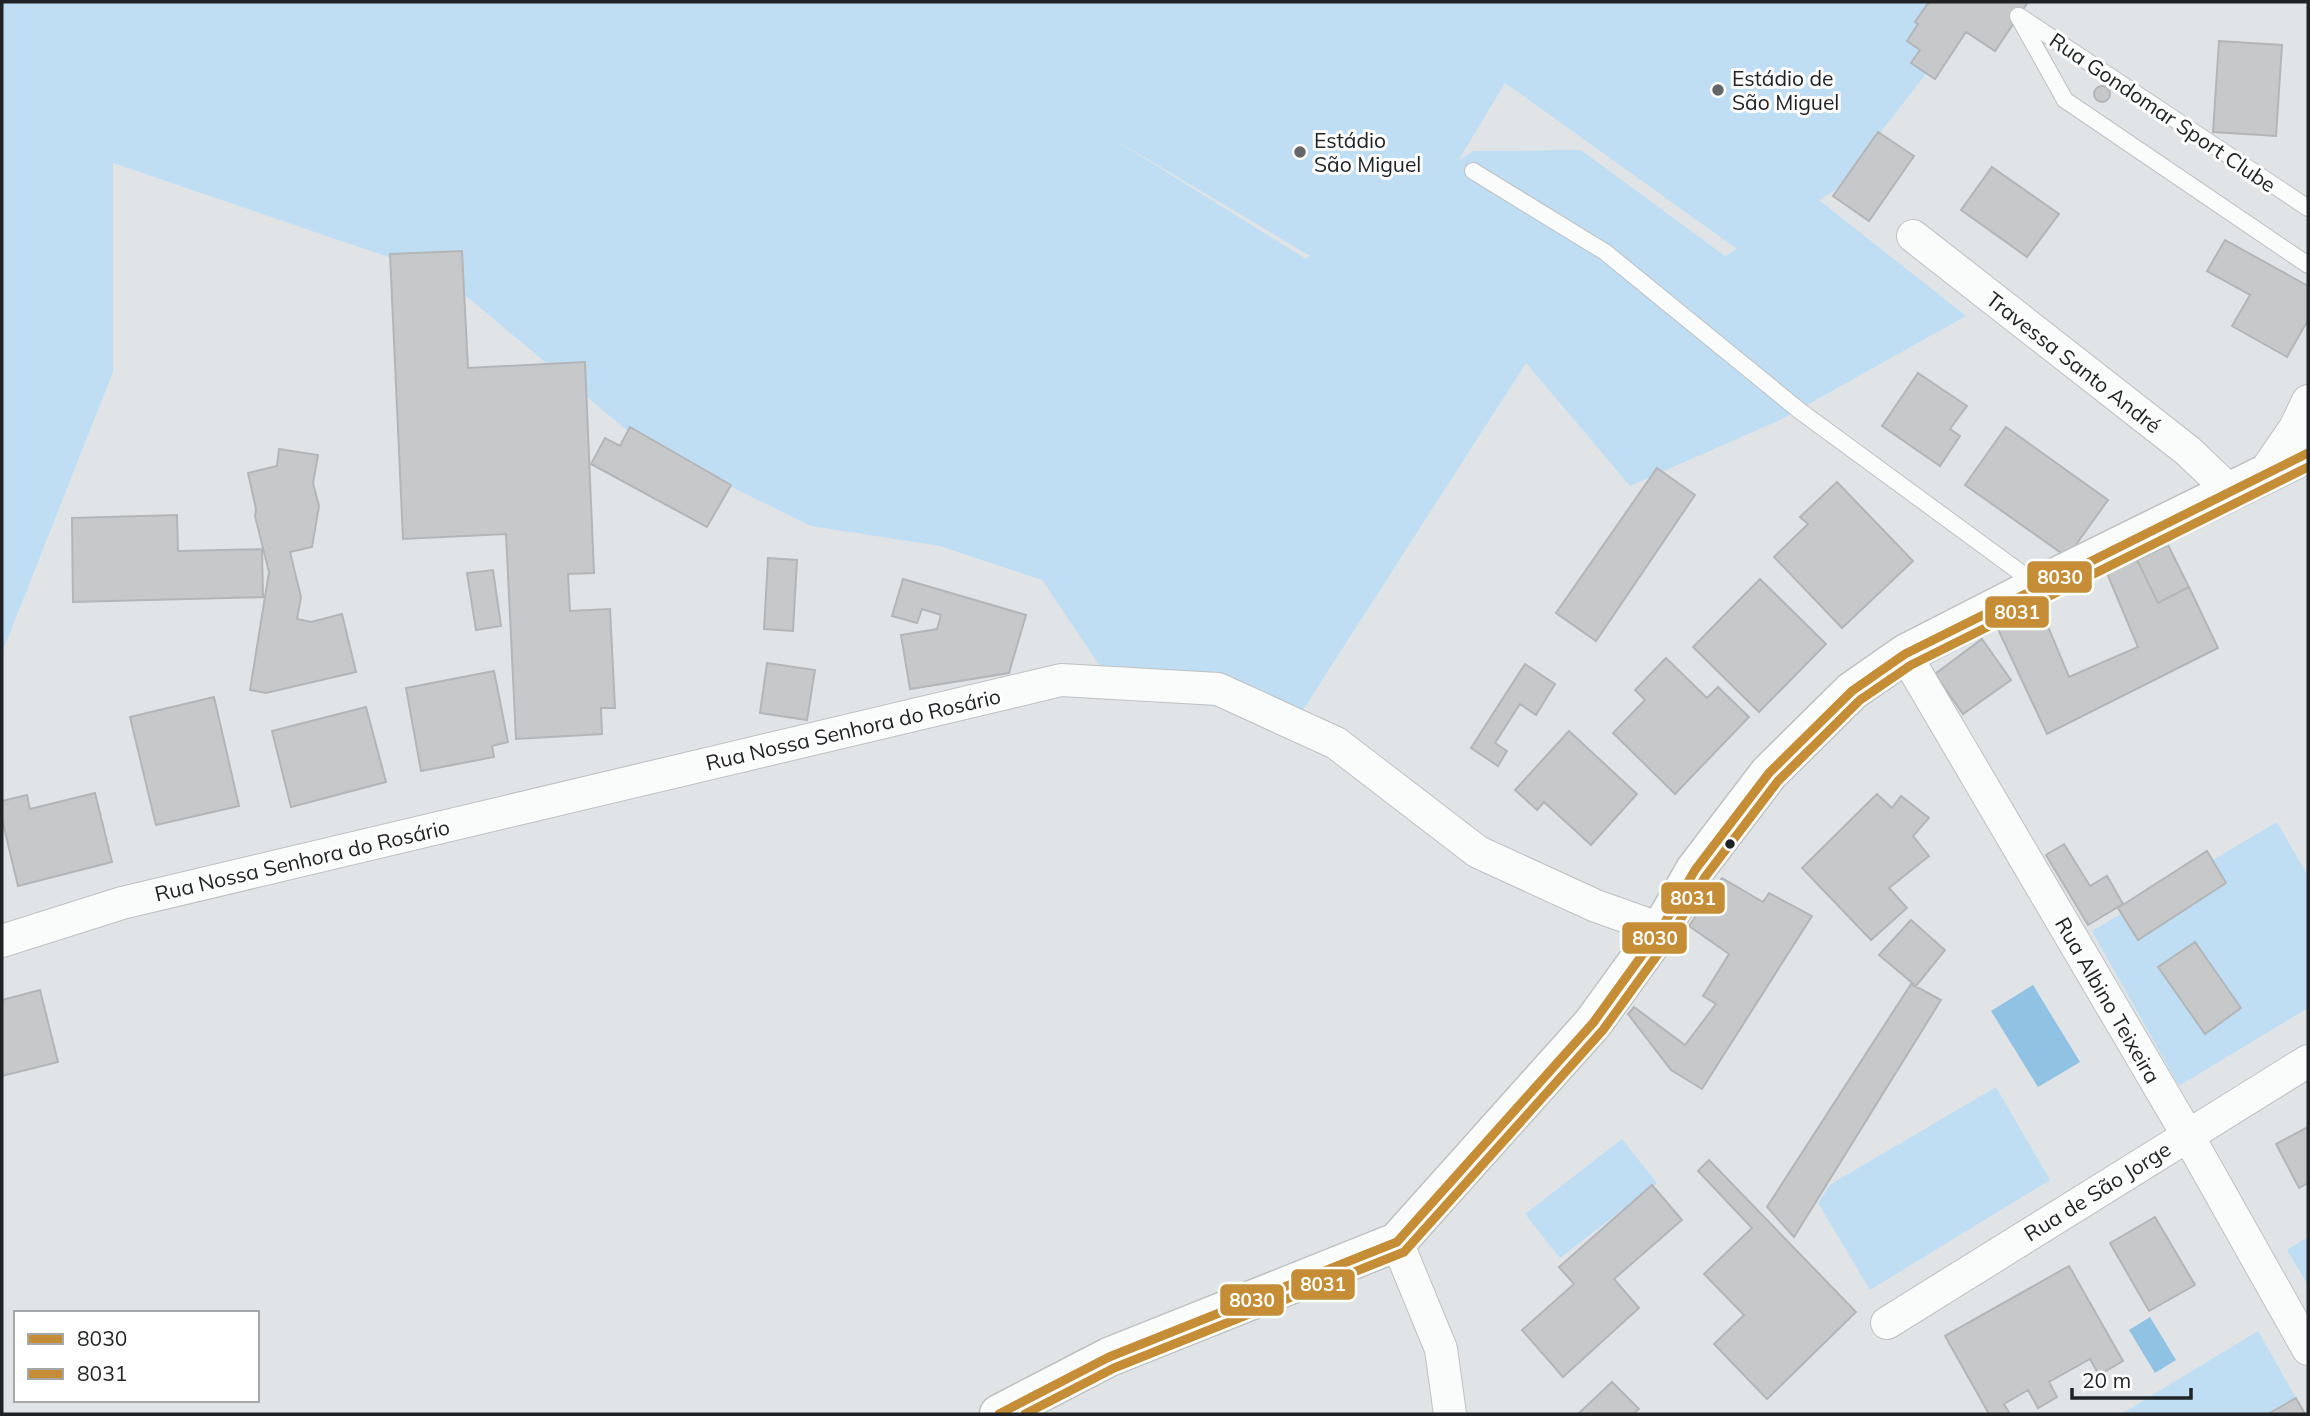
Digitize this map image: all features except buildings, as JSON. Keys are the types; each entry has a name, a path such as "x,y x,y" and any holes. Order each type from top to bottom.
{"street":[{"name":"Travessa Santo André","path":"1913,236 2188,451 2246,484"},
{"path":"2246,484 2295,428 2308,401"},
{"path":"999,1414 1109,1357 1397,1242 1593,1023 1661,929 1695,870 1769,773 1852,691 1905,654 2308,453"},
{"name":"Rua Albino Teixeira","path":"1905,654 2187,1134 2308,1349"},
{"name":"Rua Nossa Senhora do Rosário","path":"2,941 122,902 1061,680 1217,689 1336,743 1478,852 1596,906 1661,929"},
{"name":"Rua de São Jorge","path":"1887,1323 2308,1061"},
{"path":"1397,1242 1441,1349 1450,1414"}],"lane":[{"name":"Rua Gondomar Sport Clube","path":"2308,208 2018,16 2065,100 2308,265"},
{"path":"1473,171 1605,252 1800,411 2038,586"}],"shaded area":[{"path":"2,2 2028,2 1995,51 1966,32 1935,79 1926,74 1835,190 1819,200 1966,316 1780,420 1630,486 1526,363 1299,716 1120,696 1042,580 940,546 811,526 642,443 441,275 113,163 113,372 2,653","holes":["1505,83 1737,249 1725,256 1581,150 1473,151 1458,161","1107,135 1310,256 1306,259"]},
{"path":"2277,822 2308,876 2308,1008 2179,1086 2092,931"},
{"path":"2033,985 2080,1062 2038,1087 1991,1011"},
{"path":"1996,1087 2050,1180 1870,1290 1818,1203 1831,1184"},
{"path":"1622,1139 1657,1183 1560,1258 1525,1214"},
{"path":"2308,1237 2308,1285 2287,1250"},
{"path":"2150,1317 2176,1360 2155,1373 2129,1330"},
{"path":"2258,1331 2296,1398 2268,1414 2121,1414"}],"transit line":[{"name":"8030","path":"999,1414 1109,1357 1397,1242 1593,1023 1661,929 1695,870 1769,773 1852,691 1905,654 2308,453"},
{"name":"8031","path":"1025,1414 1114,1368 1404,1252 1603,1030 1671,936 1705,877 1778,781 1860,700 1911,665 2308,467"}],"place":[{"name":"Estádio de São Miguel","path":"1718,90"},
{"name":"Estádio São Miguel","path":"1300,152"}]}
